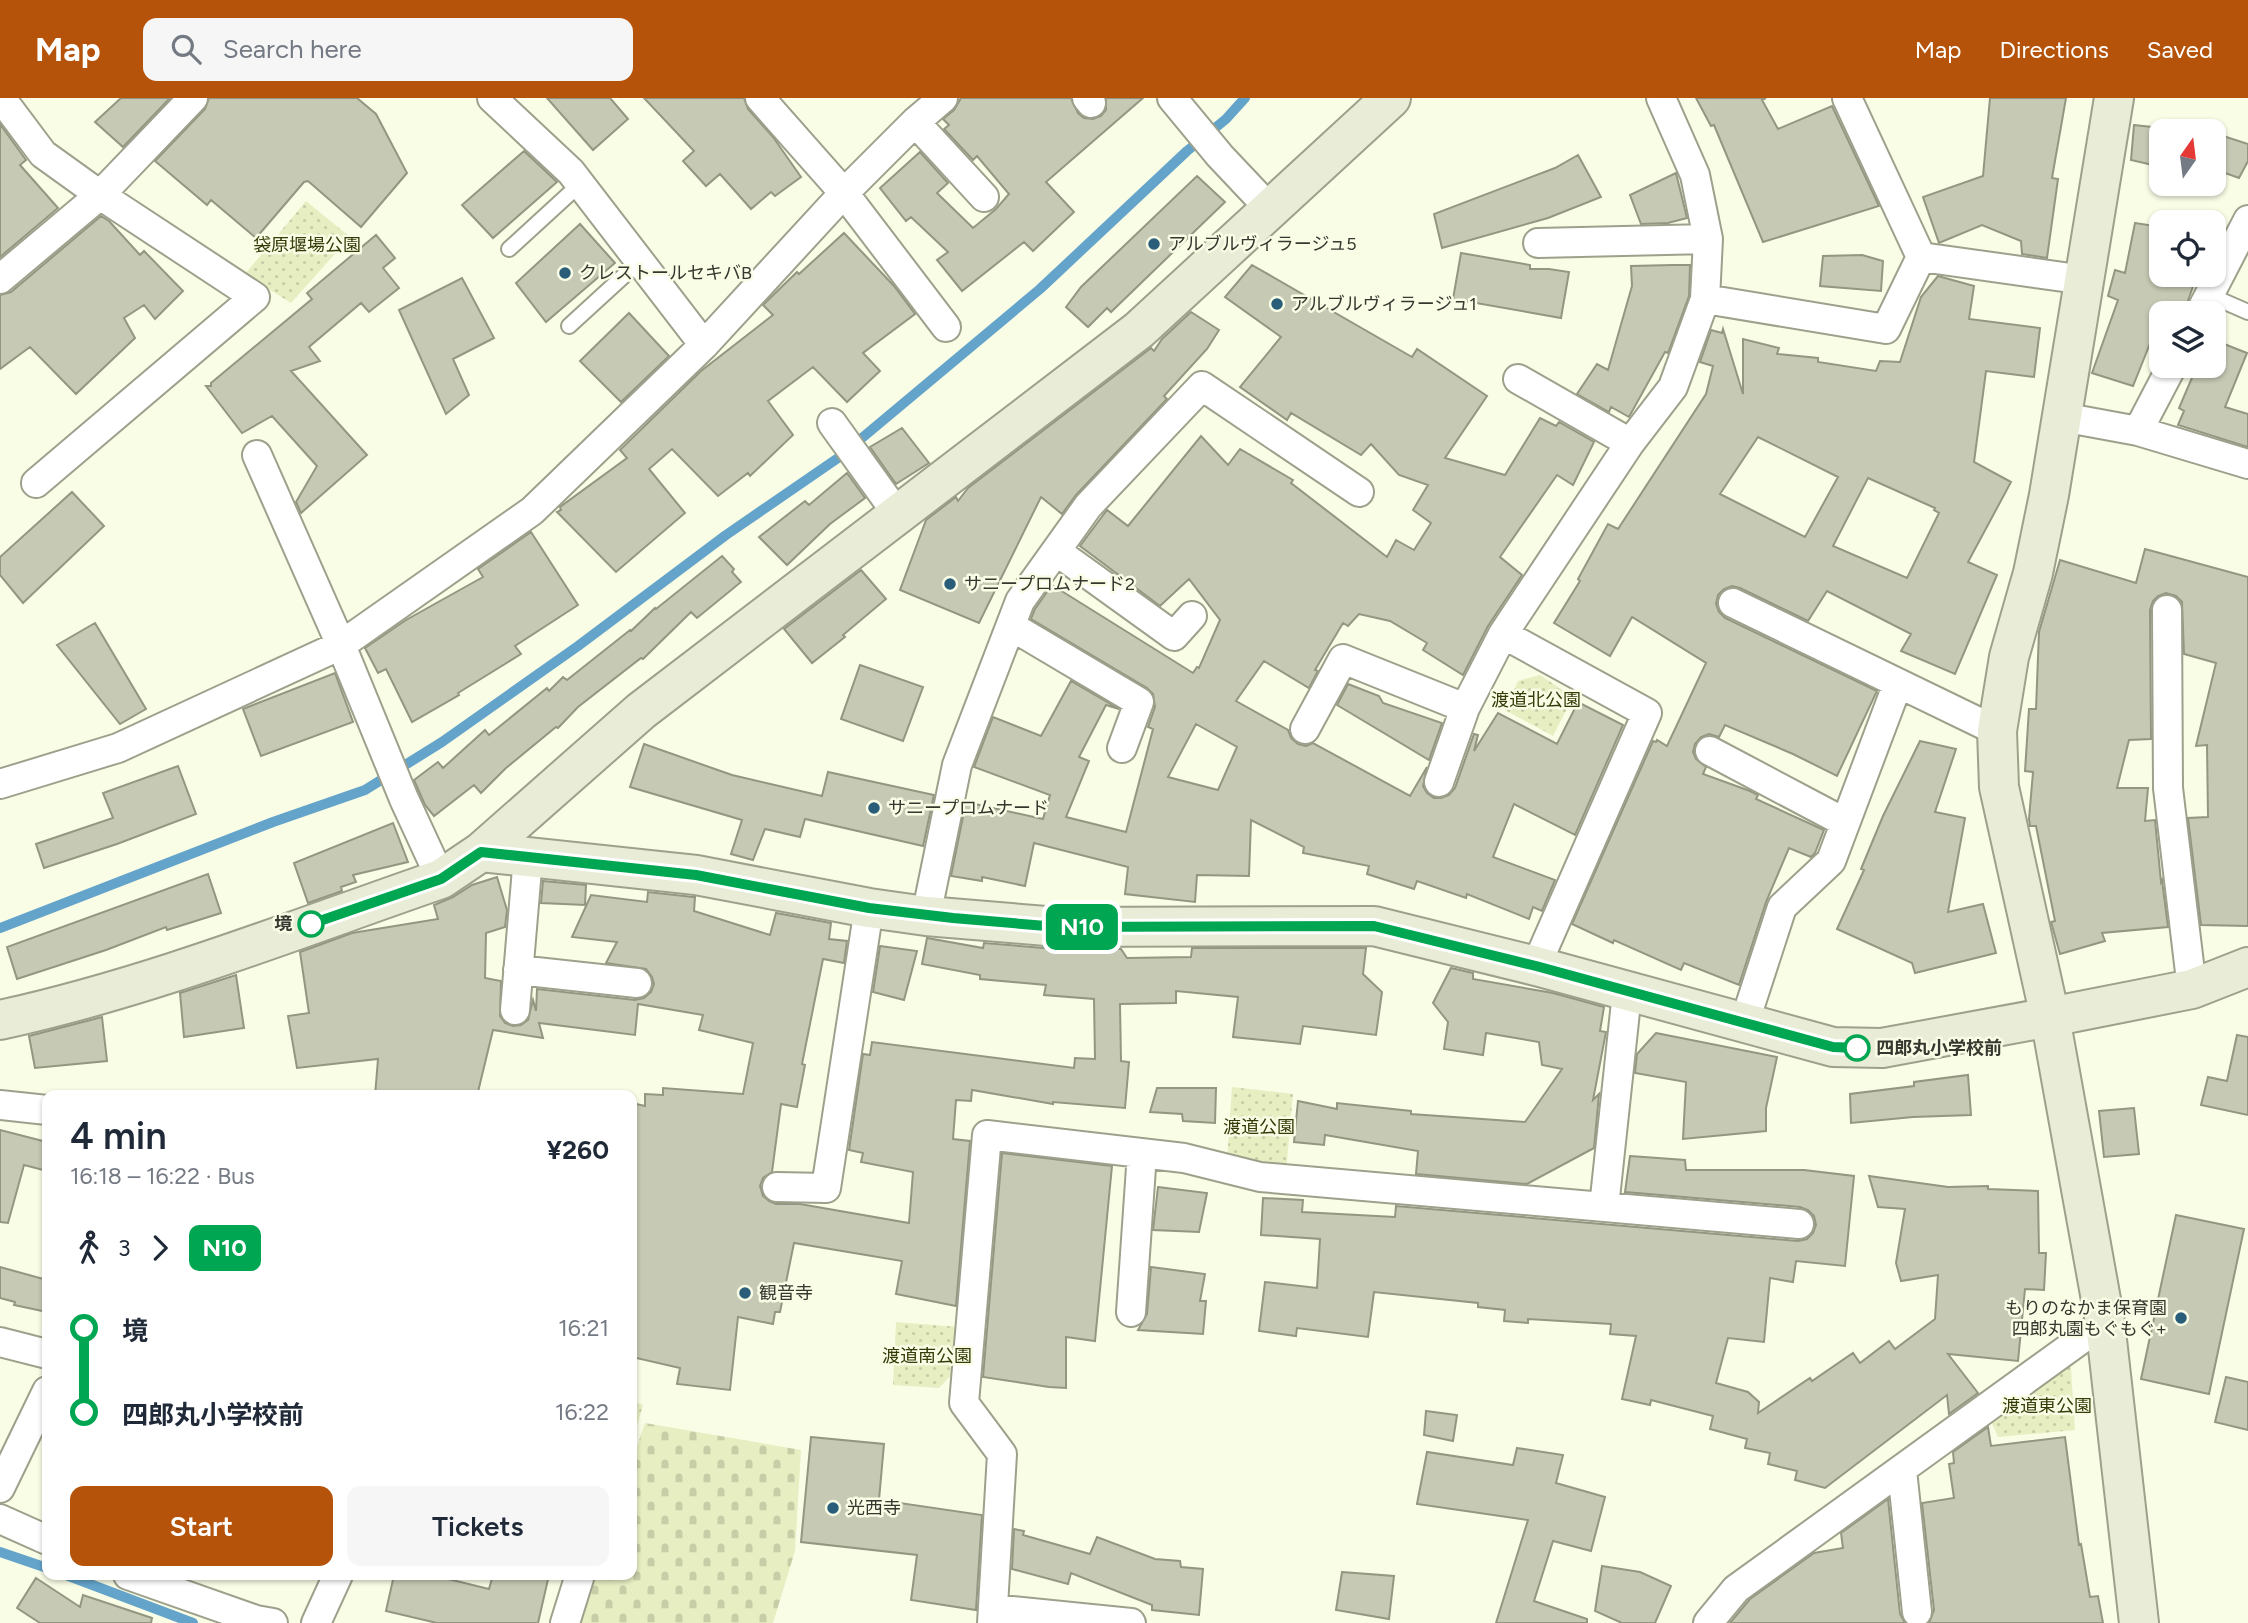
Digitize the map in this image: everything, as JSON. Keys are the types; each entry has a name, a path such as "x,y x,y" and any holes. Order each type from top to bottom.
{"street":[{"path":"1,98 43,154 255,298 36,483"},
{"path":"0,279 100,195 193,98"},
{"path":"492,98 571,172 705,345"},
{"path":"760,98 844,193 946,327"},
{"path":"0,784 118,748 341,645 532,511 705,345 844,193 943,98"},
{"path":"0,1020 68,1005 155,978 441,879 481,852 641,711 1139,330 1391,98"},
{"path":"1439,782 1465,708 1503,634 1630,443 1673,387 1706,299 1708,239 1695,175 1661,98"},
{"path":"1847,98 1921,257"},
{"path":"2113,98 2044,521 2033,573 2009,657 1997,731 1998,787 2050,1017 2105,1322 2139,1623"},
{"path":"1178,106 1270,209"},
{"path":"915,122 984,197"},
{"path":"2207,301 2248,220"},
{"path":"1538,243 1708,239"},
{"path":"1706,299 1886,329 1921,257"},
{"path":"1921,257 2085,280"},
{"path":"2138,431 2166,378"},
{"path":"1518,379 1630,443"},
{"path":"926,916 957,765 1020,601 1088,506 1202,386 1359,492"},
{"path":"2062,418 2138,431 2248,464"},
{"path":"832,423 898,515"},
{"path":"257,455 441,879"},
{"path":"1056,551 1174,636 1192,616"},
{"path":"1733,603 1997,731"},
{"path":"2168,610 2168,788 2192,989"},
{"path":"1011,626 1139,702 1122,748"},
{"path":"1503,634 1647,713 1536,966"},
{"path":"1306,729 1343,659 1465,708"},
{"path":"1744,1024 1782,907 1831,861 1898,682"},
{"path":"1710,751 1844,822"},
{"path":"481,852 696,875 869,908 926,916 1058,927 1374,926 1536,966 1627,993 1833,1047 1882,1048 2050,1017 2192,989 2248,967"},
{"path":"514,1010 528,857"},
{"path":"777,1187 826,1188 869,908"},
{"path":"518,970 637,983"},
{"path":"1604,1207 1627,993"},
{"path":"0,1105 42,1109"},
{"path":"1131,1623 993,1616 1002,1454 964,1403 987,1135 1184,1158 1260,1177 1800,1224"},
{"path":"1131,1312 1142,1153"},
{"path":"1708,1623 1736,1590 2105,1322"},
{"path":"0,1342 42,1353"},
{"path":"0,1488 42,1401"},
{"path":"1902,1470 1917,1612"},
{"path":"0,1519 42,1538"},
{"path":"142,1580 256,1620 273,1623"},
{"path":"316,1623 336,1580"},
{"path":"565,1623 578,1580"}],"lane":[{"path":"509,249 580,184"},
{"path":"569,326 640,261"},
{"path":"2226,308 2248,312"}],"green space":[{"name":"袋原堰場公園","path":"306,201 350,237 291,303 245,274"},
{"name":"渡道北公園","path":"1540,675 1573,697 1553,736 1505,710 1518,681"},
{"name":"渡道公園","path":"1232,1087 1293,1094 1286,1172 1227,1161"},
{"name":"渡道南公園","path":"896,1322 959,1327 957,1369 939,1388 893,1385"},
{"name":"渡道東公園","path":"2070,1354 2075,1430 1998,1437 1990,1419"},
{"path":"637,1403 643,1405 637,1426"},
{"path":"645,1423 801,1450 795,1551 773,1623 579,1623 592,1580 637,1580 637,1446"}],"building":[{"path":"121,98 170,98 123,147 95,122"},
{"path":"209,98 357,98 376,114 407,173 361,227 308,181 304,182 256,238 211,200 207,205 155,161 205,109"},
{"path":"547,98 610,98 628,119 593,150"},
{"path":"644,98 744,98 748,109 773,137 801,177 775,196 771,192 751,209 720,174 706,186 683,161 694,151"},
{"path":"961,98 1071,98 1078,113 1084,118 1093,119 1106,110 1106,98 1143,98 1046,182 1074,212 1033,251 1024,242 962,291 937,260 948,252 911,217 906,221 880,188 920,152 948,183 937,193 973,228 996,209 1009,194 977,156 973,160 944,129 949,125 943,119 954,110"},
{"path":"1696,98 1766,98 1762,100 1778,129 1832,106 1879,206 1763,242 1714,125 1711,126"},
{"path":"1990,98 2066,98 2052,178 2058,179 2047,258 2022,254 2021,241 1982,225 1939,243 1923,197 1983,176"},
{"path":"0,124 26,160 20,165 58,208 0,257"},
{"path":"2134,125 2149,127 2149,164 2131,160"},
{"path":"2226,137 2248,144 2248,161 2239,178 2226,173"},
{"path":"524,151 557,182 493,238 462,205"},
{"path":"1578,155 1601,197 1548,218 1442,248 1434,214 1555,168"},
{"path":"1676,173 1687,218 1668,223 1641,224 1630,195"},
{"name":"アルブルヴィラージュ5","path":"1197,176 1225,202 1111,312 1107,308 1088,327 1066,307 1081,287"},
{"path":"101,216 109,221 140,255 144,251 183,291 155,319 144,305 124,318 135,338 76,394 30,347 0,369 0,295 11,292"},
{"path":"2135,223 2149,225 2149,287 2193,287 2188,301 2149,301 2149,346 2133,386 2092,373 2118,300 2108,296 2115,270 2125,273"},
{"name":"クレストールセキバB","path":"580,224 615,263 546,322 516,283"},
{"path":"844,233 894,286 915,314 863,353 880,371 847,402 813,367 768,401 793,435 750,476 748,473 718,496 672,449 649,469 685,513 616,572 557,512 561,510 560,507 627,458 620,450 701,371 773,315 763,305"},
{"path":"376,235 395,258 383,268 399,288 369,312 361,303 309,347 320,361 291,371 367,455 301,513 296,502 317,466 272,416 242,433 206,386 211,386 211,383 312,299 307,293"},
{"path":"1461,253 1530,265 1530,269 1569,272 1561,318 1453,299"},
{"path":"1862,255 1883,261 1881,291 1820,286 1823,256"},
{"path":"1252,265 1412,357 1417,349 1487,396 1445,458 1505,475 1540,418 1556,426 1559,422 1594,442 1573,485 1557,475 1500,557 1522,575 1488,626 1463,675 1423,650 1427,643 1390,621 1359,614 1348,626 1343,623 1315,670 1318,671 1309,688 1264,661 1236,701 1288,730 1291,738 1298,744 1306,746 1313,743 1410,796 1427,767 1423,786 1434,798 1449,795 1455,788 1474,734 1478,735 1474,751 1498,713 1557,744 1578,702 1623,725 1575,835 1514,804 1493,857 1555,880 1542,911 1533,907 1529,919 1467,894 1466,898 1417,881 1414,889 1367,874 1369,866 1303,853 1304,847 1251,820 1249,876 1197,875 1195,902 1125,894 1128,867 1034,843 1025,886 982,877 982,881 951,876 966,802 1043,819 1050,795 974,767 993,717 1041,736 1071,681 1119,709 1106,705 1079,757 1089,761 1066,817 1126,832 1153,729 1148,727 1155,707 1153,694 1031,619 1052,585 1193,673 1199,668 1220,620 1189,579 1160,606 1080,546 1107,510 1128,526 1201,436 1228,465 1240,449 1293,480 1291,483 1387,557 1396,540 1414,550 1431,523 1413,510 1428,485 1399,475 1371,444 1361,455 1291,413 1287,420 1240,387 1281,337 1225,297","holes":["1196,724 1237,747 1218,790 1168,777"]},
{"path":"1690,265 1689,296 1668,353 1665,352 1629,417 1611,407 1609,412 1577,394 1597,364 1608,370 1632,286 1631,266"},
{"path":"1938,276 1974,286 1969,319 2040,328 2034,377 1986,371 1974,462 2011,482 1968,562 1997,575 1955,674 1901,651 1911,634 1827,591 1808,621 1740,588 1732,586 1724,589 1718,595 1716,604 1725,618 1877,691 1837,776 1725,725 1719,737 1709,734 1701,737 1695,744 1693,752 1696,759 1706,767 1703,774 1750,791 1758,795 1756,799 1824,830 1815,853 1811,857 1789,848 1766,902 1739,985 1684,963 1681,970 1572,924 1653,741 1657,740 1667,746 1706,663 1632,617 1610,656 1554,623 1580,581 1578,579 1608,524 1618,529 1706,394 1713,366 1700,362 1711,330 1722,333 1723,329 1743,394 1743,339 1779,348 1777,354 1818,358 1818,362 1876,371 1880,361 1900,362 1921,297","holes":["1758,437 1838,477 1805,537 1720,494","1868,478 1935,508 1939,513 1907,578 1833,546"]},
{"path":"462,278 494,338 453,359 469,395 446,414 399,310"},
{"path":"1191,312 1219,330 1207,349 1164,396 1167,399 1076,495 1062,514 1041,497 979,623 900,590 926,520 956,497 958,501 968,488 1151,348 1154,351 1162,339"},
{"path":"629,313 669,356 621,402 580,361"},
{"path":"2226,345 2247,353 2225,407 2248,414 2248,447 2178,425 2184,411 2179,408 2192,378 2226,378"},
{"path":"902,428 929,463 896,484 870,447"},
{"path":"847,473 865,498 830,524 787,565 759,537 805,501 809,505"},
{"path":"72,492 104,526 23,603 0,575 0,557"},
{"path":"531,532 578,605 515,646 521,654 412,722 386,669 378,673 365,648 406,620 483,577 478,569"},
{"path":"2145,549 2248,577 2248,926 2201,925 2188,818 2208,817 2207,745 2196,746 2216,663 2184,654 2182,602 2176,596 2166,593 2153,601 2150,610 2151,739 2129,740 2117,788 2148,788 2145,821 2155,820 2168,927 2102,933 2105,941 2060,954 2051,922 2055,921 2036,826 2030,826 2033,772 2025,771 2029,709 2036,709 2039,632 2060,560 2136,583"},
{"path":"722,556 741,582 697,618 691,612 643,659 578,707 558,728 506,768 481,793 474,785 434,816 425,805 414,780 438,762 443,768 485,730 489,735 547,688 549,691 563,677 567,680"},
{"path":"861,570 886,599 812,663 784,629"},
{"path":"95,623 146,709 120,724 57,645"},
{"path":"860,665 923,687 903,741 841,719"},
{"path":"335,673 353,722 261,756 243,709"},
{"path":"1348,684 1379,696 1383,703 1442,723 1429,760 1337,705"},
{"path":"1920,741 1956,749 1935,812 1965,818 1948,912 1983,904 1996,953 1915,973 1912,963 1837,929 1864,870 1861,869 1883,816"},
{"path":"644,744 732,775 822,796 828,772 934,795 923,846 805,819 800,837 765,829 753,860 731,854 742,820 630,787"},
{"path":"178,766 196,814 44,868 36,844 113,818 103,793"},
{"path":"393,823 408,862 353,875 356,882 341,887 342,891 308,903 294,863"},
{"path":"208,874 221,913 167,930 166,927 17,979 7,947"},
{"path":"497,877 507,910 505,927 486,933 485,978 501,981 500,1016 505,1023 513,1026 528,1020 533,1000 536,1011 537,989 635,1000 644,998 651,992 654,984 646,969 606,963 617,942 572,937 591,895 647,902 648,892 695,897 694,911 770,935 776,913 831,923 829,939 847,941 844,963 823,959 802,1064 805,1065 797,1107 781,1104 772,1172 763,1178 760,1186 763,1196 776,1204 800,1204 909,1223 913,1172 861,1162 863,1153 849,1150 863,1054 870,1055 872,1042 1074,1068 1075,1058 1095,1059 1094,999 1044,995 1046,985 980,979 980,975 922,964 927,938 983,948 984,943 1056,949 1121,949 1127,958 1191,957 1192,948 1366,948 1363,974 1382,992 1376,1035 1303,1026 1300,1044 1233,1037 1238,997 1176,991 1176,1003 1120,1004 1121,1061 1129,1062 1125,1108 1053,1104 972,1090 971,1101 956,1100 953,1139 970,1141 956,1306 896,1294 902,1261 794,1243 780,1312 775,1312 773,1324 738,1317 730,1390 677,1384 680,1368 637,1358 637,1104 645,1106 645,1094 663,1095 663,1088 743,1094 753,1043 699,1030 703,1015 638,1004 635,1035 539,1023 543,1038 493,1030 478,1090 375,1090 378,1059 297,1068 288,1016 309,1013 300,952 352,933 438,919 434,905 472,885"},
{"path":"543,881 586,885 585,905 541,903"},
{"path":"880,946 917,951 904,1000 873,992"},
{"path":"1451,968 1473,973 1473,979 1553,993 1604,1007 1600,1031 1606,1032 1593,1100 1599,1094 1594,1148 1527,1184 1416,1174 1418,1151 1325,1135 1324,1145 1294,1142 1298,1101 1337,1109 1337,1103 1411,1111 1411,1114 1525,1122 1562,1069 1542,1065 1539,1042 1486,1033 1483,1055 1444,1049 1448,1022 1433,1003"},
{"path":"236,975 244,1028 184,1037 180,993"},
{"path":"102,1017 107,1061 35,1068 29,1036"},
{"path":"1656,1033 1777,1057 1766,1108 1766,1131 1683,1139 1686,1082 1635,1073 1637,1054"},
{"path":"2237,1035 2248,1037 2248,1115 2201,1105 2208,1077 2227,1081"},
{"path":"1968,1075 1971,1115 1851,1123 1850,1094 1914,1086 1914,1082"},
{"path":"1157,1088 1216,1088 1215,1123 1183,1121 1182,1114 1150,1112"},
{"path":"2134,1108 2139,1154 2104,1157 2099,1111"},
{"path":"0,1130 42,1141 42,1170 24,1165 8,1223 0,1222"},
{"path":"1002,1153 1112,1166 1095,1341 1066,1337 1066,1388 983,1377"},
{"path":"1630,1156 1685,1160 1686,1170 1804,1170 1854,1176 1845,1266 1796,1261 1793,1282 1770,1278 1764,1342 1728,1338 1716,1383 1748,1392 1759,1402 1758,1413 1853,1353 1860,1363 1889,1341 1895,1349 1935,1319 1938,1275 1901,1281 1896,1263 1905,1209 1878,1207 1869,1176 1948,1187 1988,1186 1988,1189 2038,1191 2039,1253 2046,1253 2044,1290 2025,1289 2018,1361 1948,1354 1978,1393 1949,1414 1947,1395 1825,1488 1795,1480 1797,1471 1768,1464 1770,1453 1745,1448 1747,1439 1710,1429 1713,1416 1651,1400 1650,1405 1622,1399 1636,1336 1610,1334 1611,1324 1528,1319 1528,1323 1504,1321 1505,1310 1478,1307 1478,1303 1374,1292 1368,1337 1297,1328 1296,1336 1259,1331 1265,1282 1317,1288 1320,1239 1261,1235 1263,1198 1303,1200 1302,1212 1395,1217 1396,1206 1798,1241 1807,1239 1813,1233 1816,1225 1814,1216 1800,1207 1625,1192"},
{"path":"1158,1187 1207,1193 1199,1232 1153,1230"},
{"path":"2176,1215 2244,1229 2209,1394 2141,1379"},
{"path":"0,1267 42,1279 42,1311 14,1305 15,1302 0,1298"},
{"path":"1151,1267 1205,1274 1200,1301 1206,1301 1203,1334 1138,1330 1147,1314"},
{"path":"2226,1377 2248,1382 2248,1430 2215,1422"},
{"path":"1426,1411 1457,1415 1453,1441 1424,1435"},
{"path":"1988,1427 1991,1446 2065,1437 2079,1545 2081,1544 2090,1597 2098,1596 2103,1623 1929,1623 1934,1610 1922,1503 1954,1498 1949,1464 1954,1463 1953,1452"},
{"path":"811,1437 884,1444 879,1500 982,1515 976,1610 911,1600 917,1555 801,1542"},
{"path":"1517,1448 1563,1455 1556,1483 1605,1497 1591,1551 1553,1541 1534,1601 1587,1619 1587,1623 1496,1623 1528,1520 1417,1504 1427,1452 1513,1465"},
{"path":"1888,1499 1900,1614 1905,1623 1730,1623 1750,1599 1814,1553 1843,1548 1841,1533"},
{"path":"1014,1529 1024,1531 1023,1535 1090,1554 1097,1537 1155,1559 1180,1561 1181,1567 1203,1569 1199,1615 1152,1610 1152,1605 1071,1573 1068,1584 1012,1569"},
{"path":"1602,1566 1640,1572 1671,1586 1655,1623 1622,1623 1595,1611"},
{"path":"1342,1572 1394,1576 1389,1619 1336,1610"},
{"path":"36,1578 80,1607 83,1595 152,1618 151,1623 40,1623 17,1608"},
{"path":"393,1580 452,1580 489,1589 492,1580 548,1580 538,1623 437,1623 386,1611"}],"waterway":[{"path":"0,928 273,822 365,790 442,742 578,646 726,535 838,458 1040,289 1187,151 1226,119 1245,98"},
{"path":"0,1552 42,1566"},
{"path":"79,1580 193,1623"}],"bus line":[{"name":"N10","path":"311,924 441,879 481,852 696,875 869,908 926,916 1058,927 1374,926 1536,966 1627,993 1833,1047 1857,1048"}],"place":[{"name":"アルブルヴィラージュ5","path":"1154,244"},
{"name":"クレストールセキバB","path":"565,273"},
{"name":"アルブルヴィラージュ1","path":"1277,304"},
{"name":"サニープロムナード2","path":"950,584"},
{"name":"サニープロムナード","path":"874,808"},
{"name":"境","path":"311,924"},
{"name":"四郎丸小学校前","path":"1857,1048"},
{"name":"観音寺","path":"745,1293"},
{"name":"もりのなかま保育園 四郎丸園もぐもぐ+","path":"2181,1318"},
{"name":"光西寺","path":"833,1508"}]}
